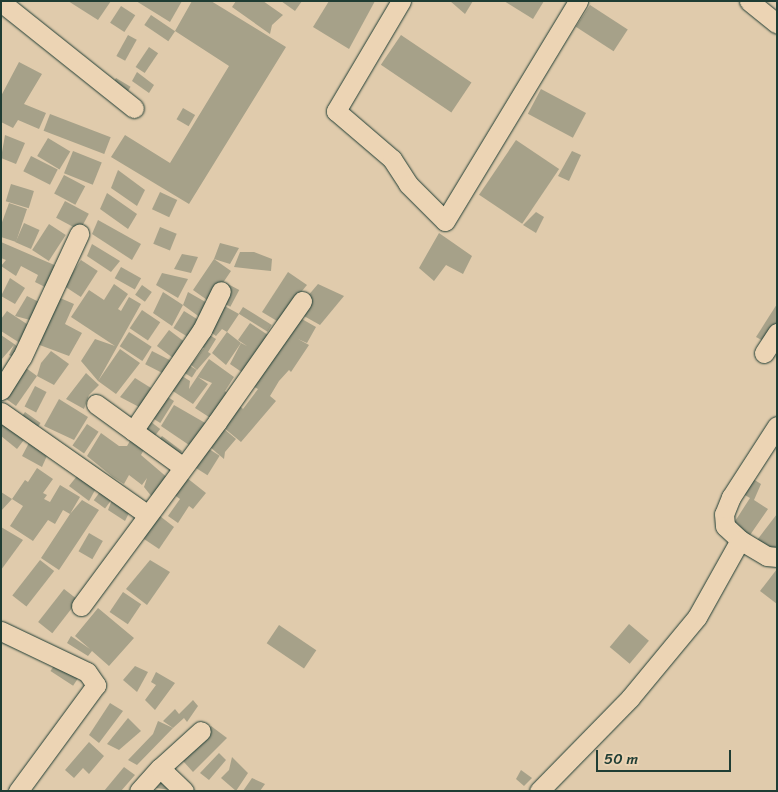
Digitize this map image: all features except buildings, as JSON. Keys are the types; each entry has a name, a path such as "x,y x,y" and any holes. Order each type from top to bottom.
{"street":[{"path":"401,1 336,111 392,158 408,184 445,221 578,1"},
{"path":"749,1 777,24"},
{"path":"1,2 134,108"},
{"path":"1,390 22,357 79,234"},
{"path":"133,431 202,330 221,292"},
{"path":"81,606 302,302"},
{"path":"764,353 777,333"},
{"path":"96,404 183,467"},
{"path":"1,412 148,515"},
{"path":"777,426 731,497 724,514 726,526 740,540 767,556 777,557"},
{"path":"539,791 630,698 697,617 740,540"},
{"path":"1,631 87,672 96,685 18,791"},
{"path":"139,791 160,768 201,731"},
{"path":"160,768 184,791"}]}
